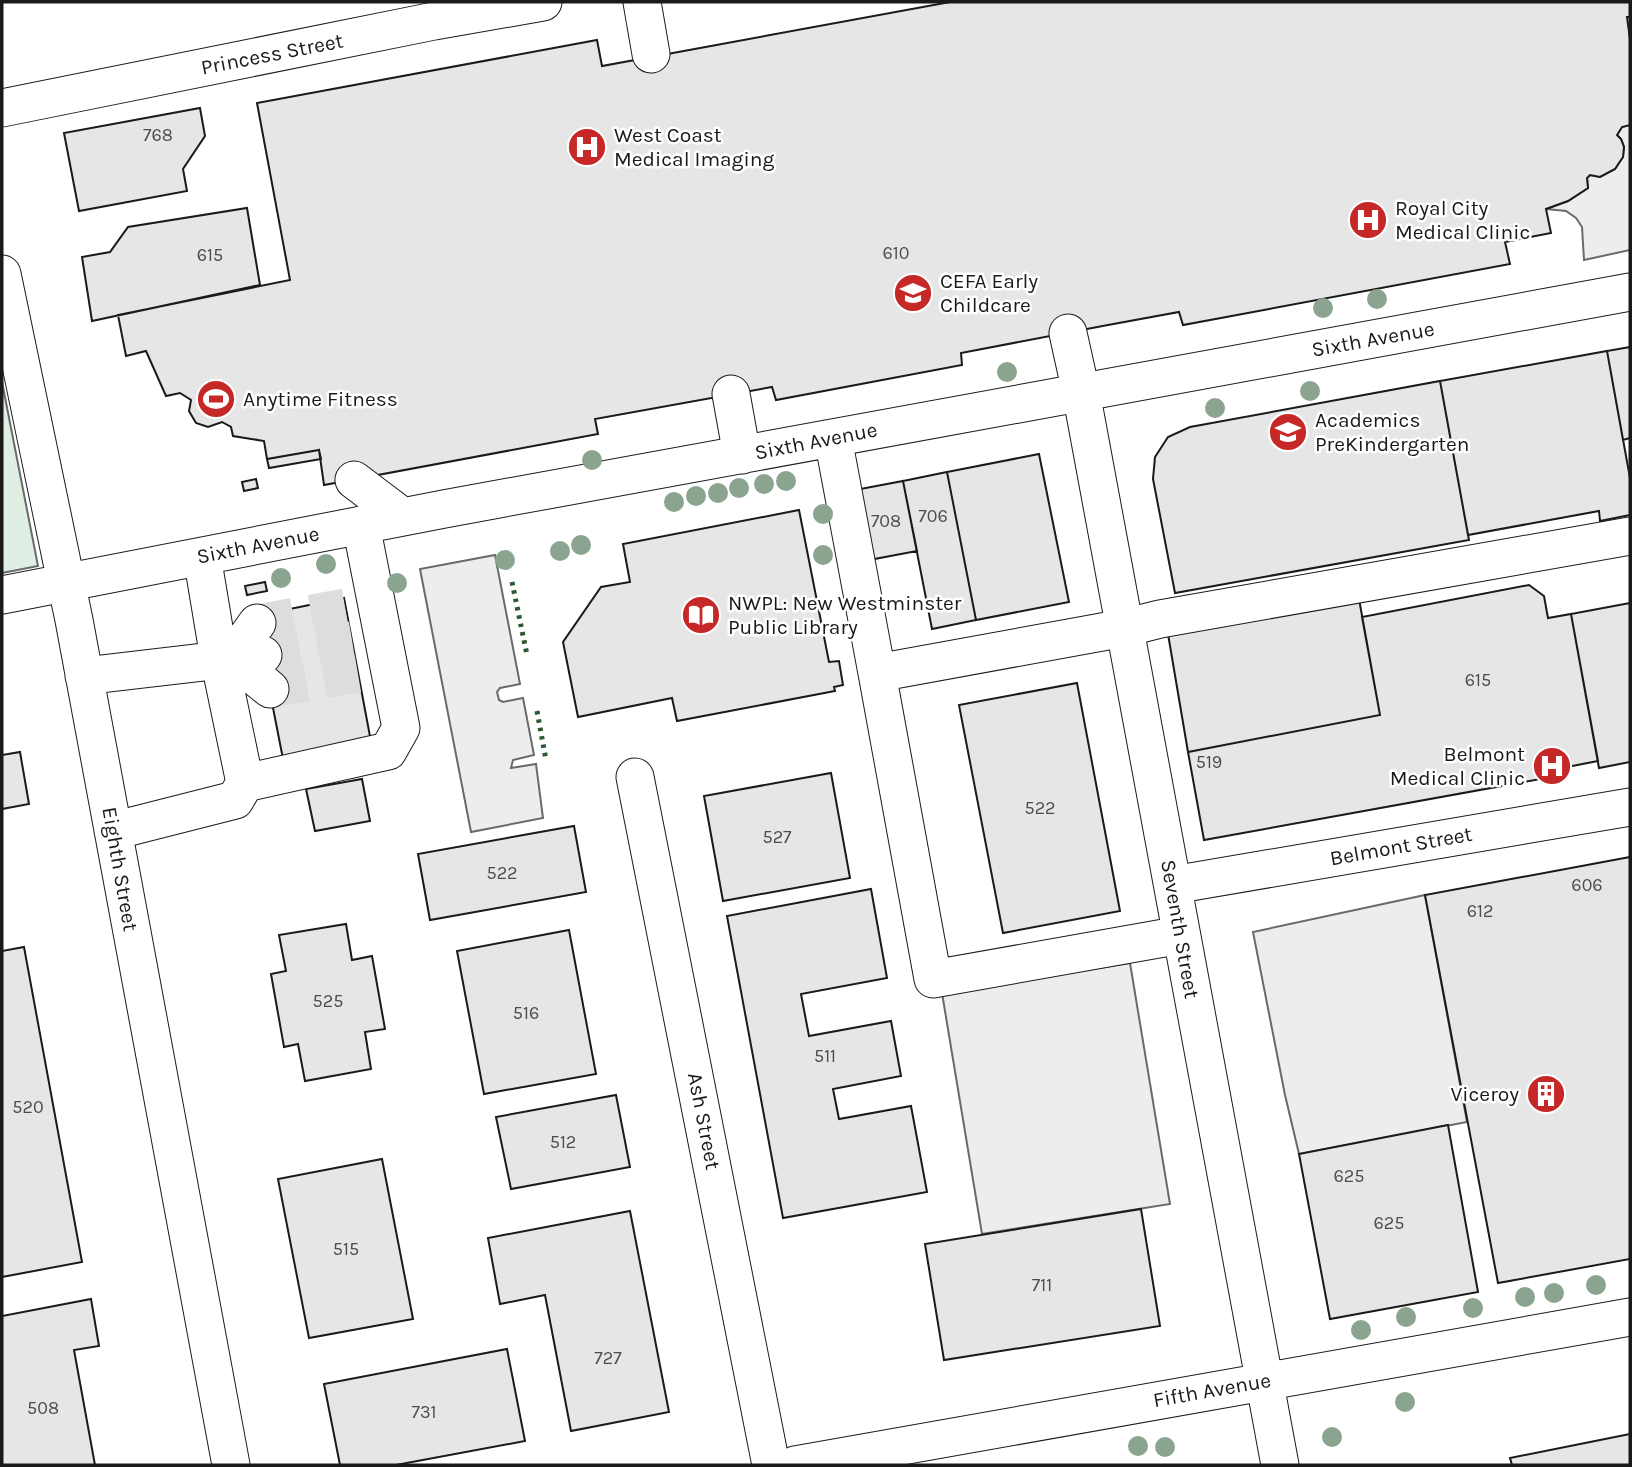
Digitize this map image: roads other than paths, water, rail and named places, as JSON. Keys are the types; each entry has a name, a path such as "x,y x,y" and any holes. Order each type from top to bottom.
{"street":[{"name":"Princess Street","path":"2,108 432,11 543,2"},
{"path":"642,2 651,54"},
{"name":"Eighth Street","path":"2,274 84,676 231,1465"},
{"name":"Sixth Avenue","path":"2,595 360,525 1630,292"},
{"name":"Seventh Street","path":"1068,333 1280,1465"},
{"path":"731,394 742,455"},
{"path":"833,438 933,979 1181,935"},
{"path":"354,480 403,517"},
{"path":"245,783 388,751 401,728 367,637 360,525"},
{"path":"877,673 1160,619 1630,536"},
{"path":"113,831 235,800 245,783 248,656 202,556"},
{"path":"84,676 248,656"},
{"name":"Ash Street","path":"635,777 771,1465"},
{"name":"Belmont Street","path":"1172,885 1630,807"},
{"name":"Fifth Avenue","path":"795,1465 1630,1317"}],"tunnel":[{"path":"257,623 345,607"},
{"path":"263,655 352,640"},
{"path":"270,689 358,674"}],"place":[{"name":"West Coast Medical Imaging","path":"587,147"},
{"name":"Royal City Medical Clinic","path":"1368,220"},
{"name":"CEFA Early Childcare","path":"913,293"},
{"name":"Anytime Fitness","path":"216,399"},
{"name":"Academics PreKindergarten","path":"1288,432"},
{"name":"NWPL: New Westminster Public Library","path":"701,615"},
{"name":"Belmont Medical Clinic","path":"1552,766"},
{"name":"Viceroy","path":"1546,1094"}]}
